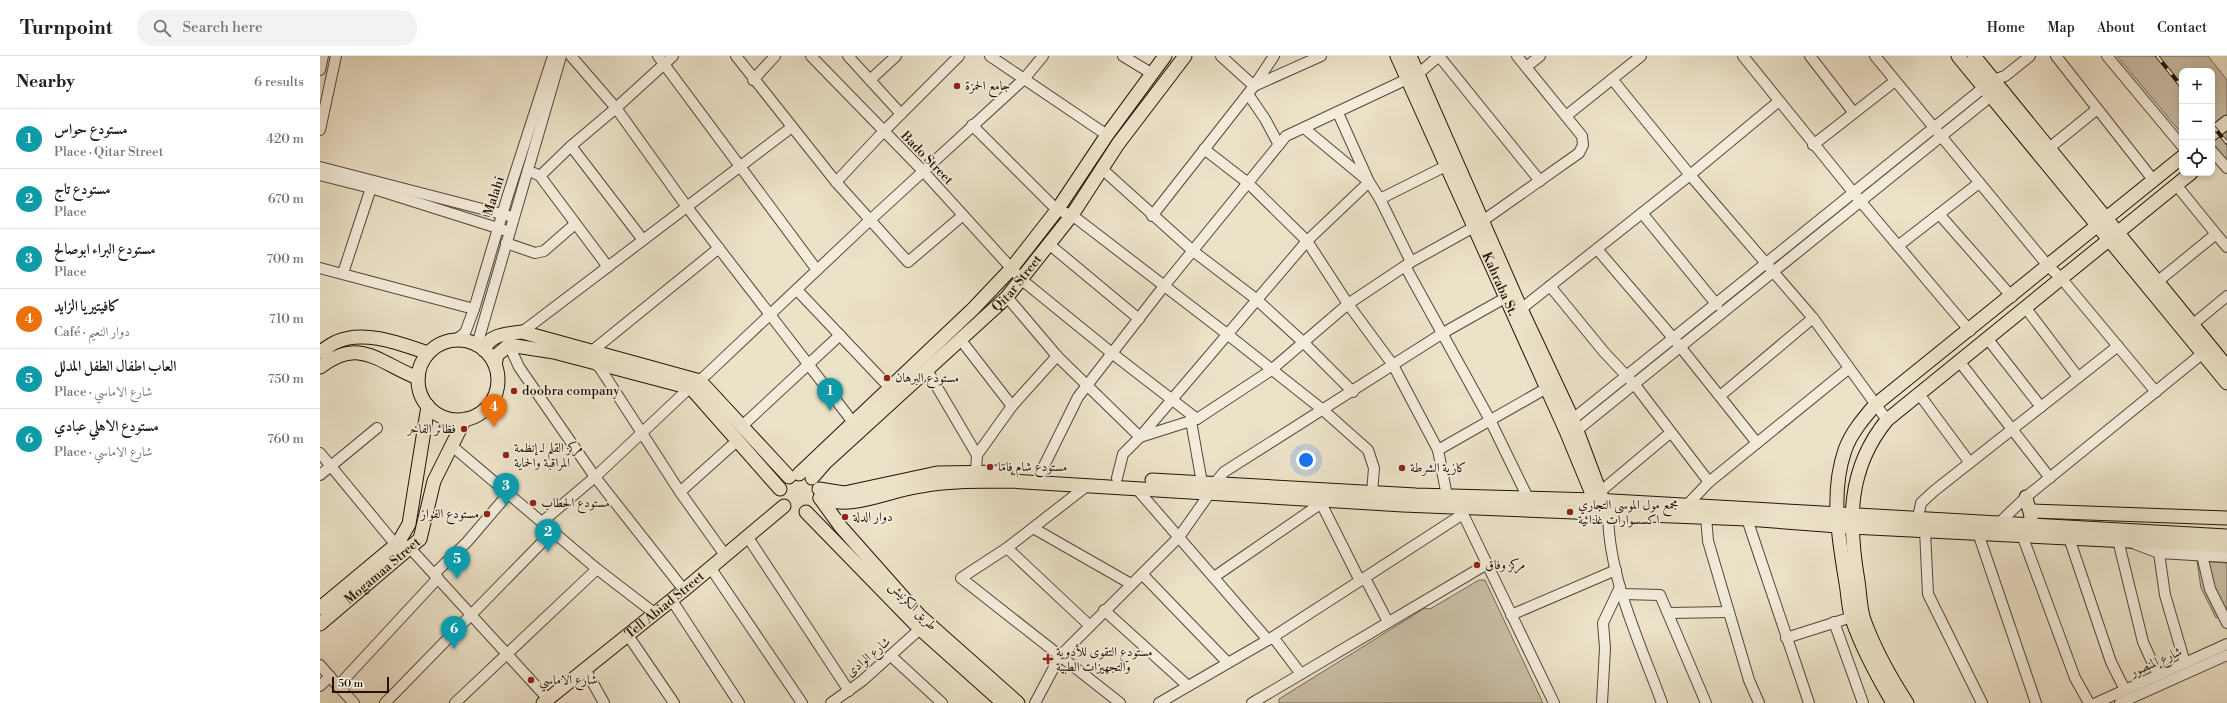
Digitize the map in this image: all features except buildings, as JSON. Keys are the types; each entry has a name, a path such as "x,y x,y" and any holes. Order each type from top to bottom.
{"main road":[{"name":"Qitar Street","path":"794,475 973,309 1012,269 1057,210 1107,135 1151,73 1165,56"},
{"name":"Qitar Street","path":"817,488 824,463 1006,297 1022,280 1072,216 1101,168 1185,56"},
{"name":"Kahraba St.","path":"1397,56 1412,76 1600,497 1604,514"},
{"name":"Kahraba St.","path":"1410,56 1412,76 1446,166 1478,223 1505,298 1516,311 1545,389 1570,429"},
{"path":"1958,56 1995,86 2048,149 2102,223"},
{"path":"1974,56 1995,86 2227,383"},
{"path":"2215,132 2227,122"},
{"path":"1907,703 1878,655 1864,618 1838,484 1845,450 1858,425 1875,405 1970,331 2154,182 2179,160"},
{"path":"1894,703 1868,659 1852,617 1844,520 1863,458 1874,436 1887,420 2113,236 2178,186 2188,176"},
{"path":"2113,236 2157,282 2226,364"},
{"path":"480,347 498,335 522,332 556,347 695,385 742,426 794,475 817,488 832,503 846,502 920,486 974,481 1136,488 1209,486 1324,502 1446,501"},
{"path":"320,352 336,342 352,337 367,337 399,343 428,353"},
{"path":"495,365 480,347 455,340 440,344 428,353 419,369 419,388 428,406 445,418 465,419 476,415 492,400 496,389 495,365 497,355 509,345 556,347"},
{"path":"931,347 940,357"},
{"path":"320,367 342,353 358,352 380,359 399,370 418,378"},
{"path":"695,385 738,440 780,489 781,499 784,506 794,512 806,512 815,506 817,488"},
{"name":"Mogamaa Street","path":"320,624 403,545 409,524 428,406"},
{"name":"Mogamaa Street","path":"320,608 403,545 420,539 434,481 465,419"},
{"path":"817,488 844,493 937,473 976,472 1040,474 1117,478 1209,486 1372,493 1446,501 1466,506 1604,514 1747,519 1844,520 1918,518 2031,525 2155,542 2227,536"},
{"path":"780,489 794,475"},
{"name":"طريق الكرنيش","path":"817,488 841,527 919,615 1018,703"},
{"path":"1466,506 1528,498 1600,497 1687,504 1926,530 2227,546"},
{"path":"2026,497 2026,505 2032,511 2227,518"},
{"name":"Tell Abiad Street","path":"545,701 653,612 684,590 710,566 784,506"},
{"path":"2031,525 2032,511"},
{"name":"طريق الكرنيش","path":"806,512 920,629 1003,703"}],"street":[{"path":"320,70 323,56"},
{"path":"320,130 336,56"},
{"name":"Malahi","path":"455,340 465,332 474,309 502,214 553,56"},
{"name":"Malahi","path":"480,347 506,243 561,56"},
{"path":"571,56 616,108 687,207 852,421"},
{"path":"540,176 570,146 616,108 661,60 673,56"},
{"path":"736,56 753,80 836,182 869,221 908,262 962,216"},
{"path":"753,80 775,56"},
{"name":"Bado Street","path":"811,56 883,132 923,171 962,216 1022,280 1172,400 1194,420"},
{"path":"848,56 901,114"},
{"path":"870,80 896,56"},
{"path":"836,182 883,132 960,56"},
{"path":"992,56 1107,135"},
{"path":"542,522 595,477 972,125 1024,79 1043,56"},
{"path":"1123,56 1151,73"},
{"path":"1221,56 1251,90 1279,145"},
{"path":"1152,216 1251,90 1274,56"},
{"path":"1251,90 1321,56"},
{"path":"1040,474 1078,397 1113,354 1164,286 1286,136 1338,113 1412,76 1439,56 1540,180"},
{"path":"1140,437 1194,420 1270,371 1348,304 1408,264 1478,223 1579,153 1583,145 1582,136 1517,56"},
{"path":"1526,67 1540,56"},
{"path":"1566,116 1640,56"},
{"path":"1743,56 1853,194 1970,331"},
{"path":"1810,56 1854,113"},
{"path":"1875,56 2049,267 2061,278 2156,392"},
{"path":"1570,429 1636,385 1773,272 1942,138 1995,86 2030,56"},
{"path":"2056,56 2096,110 2154,182"},
{"path":"2107,56 2179,142"},
{"path":"661,60 818,270"},
{"path":"1612,79 1690,175 1813,318 1848,369 1887,420"},
{"path":"320,81 330,83"},
{"path":"1813,145 1895,81"},
{"path":"1570,429 1627,376 1934,128 1995,86"},
{"path":"1516,311 1550,286 1690,175 1779,101"},
{"path":"2048,149 2096,110"},
{"path":"1338,113 1369,182 1380,199 1408,264 1490,420 1528,498"},
{"path":"972,125 1057,210 1072,216 1227,334 1270,371 1323,410 1368,450 1374,468 1372,493"},
{"path":"522,332 792,127"},
{"path":"1304,128 1369,182"},
{"path":"570,146 643,240"},
{"path":"1204,149 1248,184 1307,240 1348,304 1393,366 1438,450 1446,501"},
{"path":"2215,154 2227,168"},
{"path":"1380,199 1446,166"},
{"path":"320,167 502,214 514,219"},
{"path":"528,168 540,176 608,267"},
{"path":"1101,168 1152,216 1193,251 1256,299 1303,342 1352,392"},
{"path":"320,176 371,188 510,232"},
{"path":"1117,478 1123,454 1172,400 1307,240 1369,182"},
{"path":"1898,246 1979,183"},
{"path":"2178,186 2227,247"},
{"path":"343,273 371,188"},
{"path":"1642,213 1717,304"},
{"path":"1938,214 2012,297"},
{"path":"506,243 535,253 544,251 576,224"},
{"path":"2157,282 2216,234"},
{"path":"1050,245 1139,319"},
{"path":"719,248 593,357 680,492 725,555"},
{"path":"1596,249 1674,339 1757,443"},
{"path":"320,268 474,309"},
{"path":"1550,286 1604,352 1636,385 1670,433 1709,482"},
{"path":"797,290 889,387"},
{"path":"2192,325 2227,296"},
{"path":"1006,297 1057,356 1140,437"},
{"path":"1035,703 1060,656 1104,610 1179,537 1209,486 1224,472 1443,333 1505,298"},
{"path":"2025,307 2078,377"},
{"path":"1720,396 1813,318"},
{"path":"742,426 840,335"},
{"path":"1987,338 2041,407"},
{"path":"960,339 1012,406"},
{"path":"509,345 519,367 595,477 684,590"},
{"path":"1918,518 1921,503 2118,346"},
{"path":"1999,523 2026,497 2203,353"},
{"path":"976,472 977,455 1012,406 1057,356"},
{"path":"1959,361 2050,478"},
{"path":"1687,504 1709,482 1848,369"},
{"path":"926,370 977,455"},
{"path":"1438,450 1545,389"},
{"path":"1919,394 1970,463"},
{"path":"1194,420 1209,486"},
{"path":"320,475 377,428"},
{"path":"1600,497 1670,433"},
{"path":"680,492 738,440"},
{"path":"452,446 597,569 653,612"},
{"path":"320,453 391,539 403,545 436,576 507,654 545,701"},
{"path":"1088,485 1007,548 962,578 1120,703"},
{"path":"1136,488 1301,674"},
{"path":"338,686 508,494"},
{"path":"1214,577 1324,502 1363,580 1388,622"},
{"path":"1159,703 1271,639 1363,580 1466,506 1487,564 1554,703"},
{"path":"1604,514 1622,591 1662,703"},
{"path":"1706,517 1708,542 1750,680 1759,703"},
{"path":"1747,519 1809,703"},
{"path":"1033,528 1131,584"},
{"path":"1926,530 1928,594 1982,703"},
{"path":"385,703 553,531"},
{"path":"1978,533 2036,703"},
{"path":"2022,535 2075,678 2089,703"},
{"path":"747,536 848,690"},
{"path":"2069,538 2111,662 2125,690"},
{"path":"2121,540 2142,642 2158,675"},
{"path":"2185,663 2165,595 2155,542 2202,555 2227,557"},
{"path":"1007,548 1089,625"},
{"path":"2202,555 2210,589 2227,623"},
{"path":"1252,703 1487,564"},
{"path":"710,566 802,703"},
{"path":"455,703 597,569"},
{"path":"1511,614 1616,570"},
{"path":"1142,574 1228,663"},
{"path":"1622,591 1660,595 1706,703"},
{"path":"1602,703 1604,648 1602,623 1622,591"},
{"path":"671,599 739,703"},
{"path":"1104,610 1188,686"},
{"path":"1668,613 1729,612"},
{"path":"1786,638 1852,617"},
{"path":"1834,622 1863,703"},
{"name":"شارع الوادى","path":"830,703 890,656 920,629"},
{"path":"627,634 674,703"},
{"name":"شارع المنصور","path":"2096,703 2227,644"},
{"name":"شارع المنصور","path":"2120,703 2227,655"},
{"path":"890,656 942,703"},
{"path":"320,665 354,703"},
{"path":"585,669 604,703"},
{"path":"320,686 330,676"}],"shaded area":[{"path":"2117,56 2208,56 2227,80 2227,170 2215,155 2215,68 2179,68 2179,130"},
{"path":"2197,561 2227,563 2227,612 2216,618 2201,588"},
{"path":"1479,580 1485,580 1543,703 1279,703 1279,699 1425,608 1430,609"}],"railway":[{"path":"2157,56 2179,83"},
{"path":"2215,129 2227,143"}],"place":[{"name":"جامع الحمزة","path":"957,86"},
{"name":"مستودع البرهان","path":"887,378"},
{"name":"doobra company","path":"514,391"},
{"name":"مستودع حواس","path":"830,411"},
{"name":"كافيتيريا الزايد","path":"494,427"},
{"name":"فطائر الفاخر","path":"464,429"},
{"name":"مركز القلم لـ إنظمة المراقبة والحماية","path":"506,455"},
{"name":"مستودع شام فاما","path":"990,467"},
{"name":"كازية الشرطة","path":"1402,468"},
{"name":"مستودع الحطاب","path":"533,503"},
{"name":"مستودع البراء ابوصالح","path":"506,506"},
{"name":"مجمع مول الموسى التجاري اكسسوارات غذائية","path":"1570,512"},
{"name":"مستودع الفواز","path":"487,514"},
{"name":"دوار الدلة","path":"845,517"},
{"name":"مستودع تاج","path":"548,552"},
{"name":"مركز وفاق","path":"1477,565"},
{"name":"العاب اطفال الطفل المدلل","path":"457,579"},
{"name":"مستودع الاهلي عبادي","path":"454,649"},
{"name":"مستودع التقوى للأدوية والتجهيزات الطبية","path":"1048,659"},
{"name":"شارع الاماسي","path":"531,680"}]}
